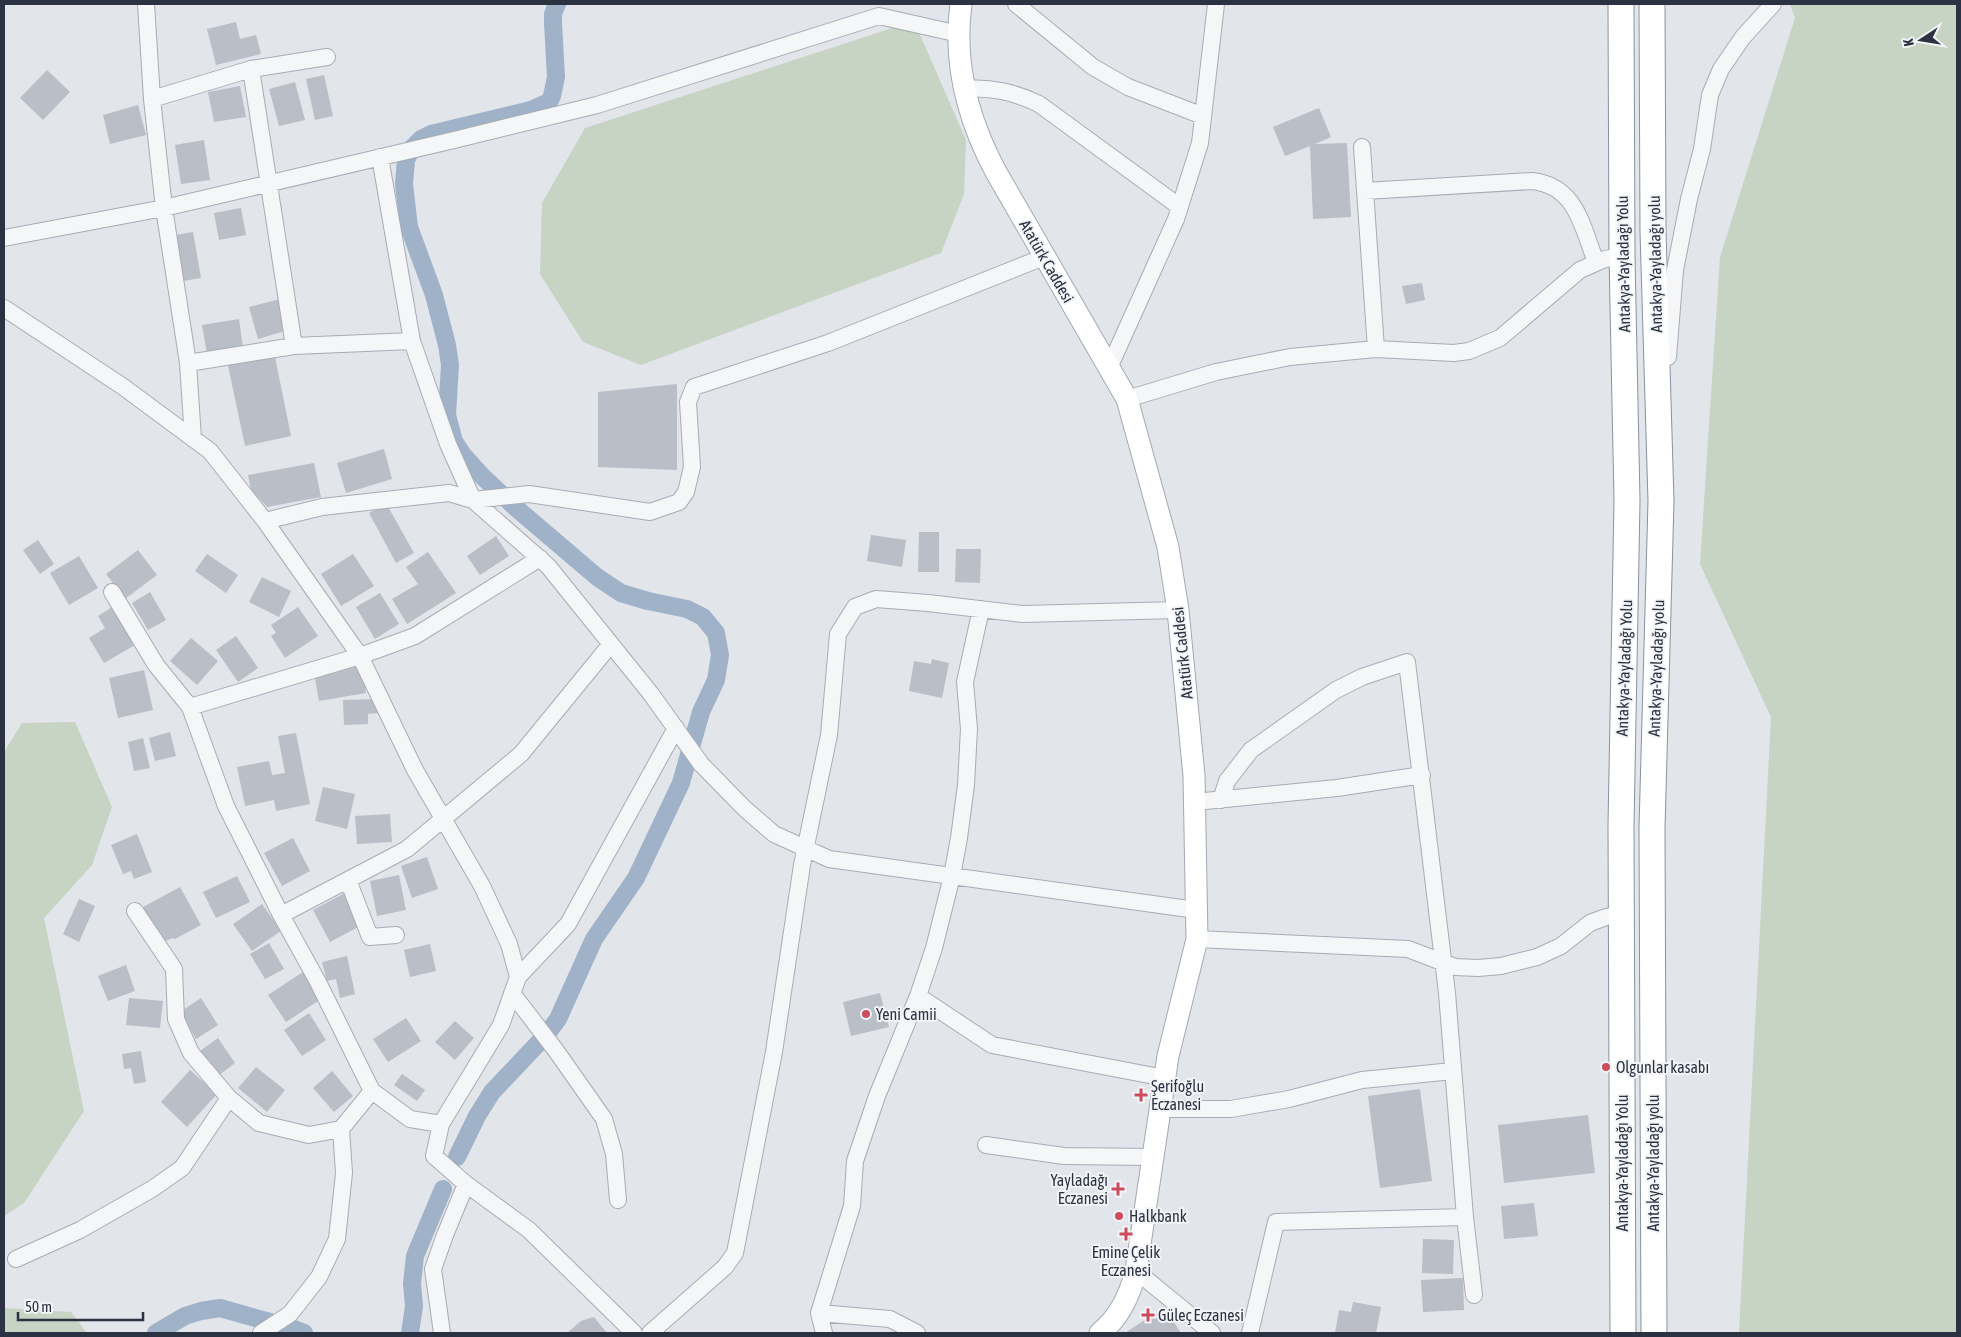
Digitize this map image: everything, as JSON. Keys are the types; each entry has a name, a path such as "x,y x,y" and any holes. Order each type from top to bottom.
{"highway":[{"name":"Antakya-Yayladağı Yolu","path":"1621,4 1622,256 1627,501 1622,711 1621,914 1623,1333"},
{"name":"Antakya-Yayladağı yolu","path":"1652,4 1653,231 1661,501 1652,828 1654,1333"}],"main road":[{"name":"Atatürk Caddesi","path":"961,4 959,34 964,89 972,121 983,148 1044,257 1127,398 1168,547 1178,610 1194,776 1197,939 1168,1056 1136,1271 1130,1292 1110,1325 1100,1333"}],"street":[{"path":"146,4 152,99 164,208 188,363 193,439"},
{"path":"1016,4 1093,67 1128,87 1203,116"},
{"path":"1109,368 1176,218 1200,143 1216,4"},
{"path":"1661,501 1669,328 1675,270 1689,200 1702,149 1710,95 1721,69 1743,37 1773,4"},
{"path":"4,238 164,208 597,105 879,16 959,34"},
{"path":"152,99 251,69 327,57"},
{"path":"251,69 294,346"},
{"path":"964,89 998,89 1018,94 1039,104 1180,207"},
{"path":"1362,147 1376,349"},
{"path":"380,157 412,341 448,444 473,500 540,558 652,694 701,764 744,808 774,834 805,850 829,859 1196,910"},
{"path":"1366,191 1532,181 1548,184 1562,192 1574,206 1596,262"},
{"path":"1127,398 1216,372 1290,357 1376,349 1454,353 1484,346 1500,338 1580,270 1596,262 1622,256"},
{"path":"265,521 322,507 449,493 473,500 529,494 650,512 679,502 686,492 692,467 688,402 694,387 828,343 1044,257"},
{"path":"4,308 122,386 210,451 265,521 360,656 415,770 482,886 509,944 518,977"},
{"path":"188,363 294,346 412,341"},
{"path":"190,707 360,656 415,636 540,558"},
{"path":"112,592 156,665 190,707 226,806 318,982 372,1091 410,1119 441,1124"},
{"path":"650,1333 725,1268 735,1253 774,1052 805,850 829,735 838,634 855,607 876,599 928,602 1022,614 1178,610"},
{"path":"824,1333 820,1313 852,1206 855,1162 877,1096 918,996 934,948 952,876 966,785 969,729 965,682 981,609"},
{"path":"282,915 407,849 444,819 521,754 611,644"},
{"path":"1221,800 1227,781 1251,750 1336,690 1362,677 1407,662 1443,961 1465,1217 1474,1295"},
{"path":"634,1333 529,1230 466,1184 434,1156 441,1124 501,1025 518,977 568,924 679,733"},
{"path":"1195,802 1337,788 1422,775"},
{"path":"348,880 370,937 396,935"},
{"path":"135,912 174,969 176,1019 191,1052 229,1098 259,1123 309,1135 341,1129 372,1091"},
{"path":"1197,939 1408,949 1455,967 1478,968 1520,962 1538,957 1561,946 1590,923 1621,914"},
{"path":"512,993 557,1052 604,1119 614,1154 618,1200"},
{"path":"918,996 992,1046 1165,1078"},
{"path":"1160,1110 1231,1109 1289,1099 1362,1080 1453,1071"},
{"path":"16,1259 80,1230 152,1189 182,1168 229,1098"},
{"path":"265,1331 290,1314 319,1277 337,1239 344,1173 341,1129"},
{"path":"986,1145 1064,1156 1153,1157"},
{"path":"442,1333 433,1269 466,1184"},
{"path":"1250,1333 1276,1222 1465,1217"},
{"path":"1136,1271 1212,1333"},
{"path":"820,1313 890,1319 916,1333"}],"green space":[{"path":"1790,4 1957,4 1957,1333 1739,1333 1771,717 1700,564 1720,257 1795,18"},
{"path":"914,21 966,140 964,194 941,253 641,365 583,342 540,274 542,203 585,128"},
{"path":"75,722 112,807 92,865 44,918 84,1111 24,1203 4,1216 4,752 22,723"},
{"path":"4,1308 71,1312 87,1333 4,1333"}],"building":[{"path":"236,22 240,39 256,35 261,54 216,65 207,29"},
{"path":"47,70 70,92 43,120 20,98"},
{"path":"324,75 333,116 315,120 306,79"},
{"path":"295,82 305,120 279,126 269,89"},
{"path":"240,86 246,117 214,122 208,92"},
{"path":"138,105 146,135 110,144 103,115"},
{"path":"1319,108 1331,137 1315,144 1347,143 1351,217 1313,219 1310,146 1285,156 1273,127"},
{"path":"204,140 210,180 181,184 175,145"},
{"path":"241,208 246,235 219,240 214,213"},
{"path":"193,232 201,278 183,281 175,235"},
{"path":"1422,283 1425,300 1406,304 1402,286"},
{"path":"280,299 288,330 258,339 249,307"},
{"path":"239,319 243,348 207,354 202,325"},
{"path":"274,352 291,436 245,446 227,361"},
{"path":"677,384 677,470 598,467 598,392"},
{"path":"384,449 392,479 346,493 337,463"},
{"path":"314,463 321,497 267,507 251,490 248,475"},
{"path":"386,503 414,553 396,563 369,513"},
{"path":"919,532 939,532 939,572 918,572"},
{"path":"871,535 906,540 902,567 867,561"},
{"path":"496,536 509,556 480,575 467,556"},
{"path":"38,540 54,564 40,574 23,550"},
{"path":"956,549 981,549 980,583 955,582"},
{"path":"138,550 157,575 125,599 106,574"},
{"path":"428,552 456,593 407,624 392,599 418,584 406,567"},
{"path":"207,554 238,575 226,593 195,571"},
{"path":"353,554 374,586 341,606 321,574"},
{"path":"79,556 98,588 69,605 50,573"},
{"path":"262,577 291,591 279,617 249,602"},
{"path":"150,592 166,620 148,630 132,603"},
{"path":"380,593 399,624 375,639 356,607"},
{"path":"112,607 135,645 104,663 89,638 105,628 98,616"},
{"path":"298,607 318,636 285,658 271,636 276,633 271,625"},
{"path":"236,636 258,668 238,682 216,650"},
{"path":"191,638 218,661 197,685 170,661"},
{"path":"932,659 949,663 942,698 909,691 914,661 931,664"},
{"path":"361,662 366,693 319,701 314,673"},
{"path":"144,670 153,710 118,718 109,678"},
{"path":"377,699 378,713 368,714 368,724 344,725 343,700"},
{"path":"170,732 176,756 155,761 149,738"},
{"path":"296,733 310,804 276,811 274,800 245,806 237,767 269,761 272,775 285,773 278,736"},
{"path":"143,738 150,768 134,771 128,742"},
{"path":"323,787 355,794 347,829 315,821"},
{"path":"390,814 392,842 357,844 355,816"},
{"path":"137,834 152,872 134,879 131,871 123,874 111,845"},
{"path":"293,838 310,871 282,886 264,853"},
{"path":"427,857 438,889 412,898 401,866"},
{"path":"399,875 406,910 377,916 370,881"},
{"path":"237,876 250,902 216,918 203,892"},
{"path":"180,887 201,925 175,939 172,938 162,943 143,907"},
{"path":"345,893 362,925 330,942 313,910"},
{"path":"79,899 95,906 79,942 63,934"},
{"path":"262,904 281,931 252,951 233,924"},
{"path":"269,943 284,969 265,979 250,954"},
{"path":"430,944 436,971 410,977 404,950"},
{"path":"347,956 355,994 340,998 336,979 327,981 322,962"},
{"path":"126,965 135,991 108,1001 98,976"},
{"path":"303,972 321,999 286,1022 268,995"},
{"name":"Yeni Camii","path":"880,993 889,1027 851,1036 843,1002"},
{"path":"129,998 163,1001 160,1028 126,1025"},
{"path":"201,998 218,1025 196,1039 180,1012"},
{"path":"309,1013 326,1040 302,1056 284,1030"},
{"path":"406,1018 421,1041 388,1062 373,1039"},
{"path":"455,1021 474,1038 455,1060 435,1042"},
{"path":"218,1038 235,1063 218,1076 200,1051"},
{"path":"141,1051 146,1082 134,1084 131,1068 124,1069 122,1054"},
{"path":"256,1067 285,1090 267,1112 238,1088"},
{"path":"190,1070 217,1094 187,1127 161,1102"},
{"path":"332,1071 353,1096 334,1112 313,1088"},
{"path":"402,1074 425,1090 417,1101 394,1085"},
{"path":"1420,1089 1432,1181 1380,1188 1368,1096"},
{"path":"1588,1115 1595,1173 1504,1183 1498,1125"},
{"path":"1534,1203 1538,1236 1504,1239 1501,1206"},
{"path":"1423,1239 1454,1240 1453,1274 1422,1273"},
{"path":"1463,1278 1464,1310 1423,1312 1421,1280"},
{"path":"1353,1302 1381,1307 1376,1333 1335,1333 1339,1310 1351,1312"},
{"path":"1164,1307 1181,1333 1125,1333"},
{"path":"594,1317 607,1333 567,1333 581,1321"}],"waterway":[{"path":"457,1157 477,1116 492,1092 547,1034 558,1019 594,939 636,878 681,783 701,712 716,680 720,655 716,633 703,617 687,609 621,593 597,577 516,508 463,455 454,441 447,415 450,365 447,345 434,295 409,227 404,184 406,160 412,148 421,139 431,134 531,110 549,102 556,77 553,14 557,4"},
{"path":"410,1333 414,1306 412,1284 415,1256 443,1189"},
{"path":"156,1333 185,1316 220,1308 304,1333"}],"place":[{"name":"Yeni Camii","path":"866,1014"},
{"name":"Olgunlar kasabı","path":"1606,1067"},
{"name":"Şerifoğlu Eczanesi","path":"1141,1095"},
{"name":"Yayladağı Eczanesi","path":"1118,1189"},
{"name":"Halkbank","path":"1119,1216"},
{"name":"Emine Çelik Eczanesi","path":"1126,1234"},
{"name":"Güleç Eczanesi","path":"1148,1315"}]}
